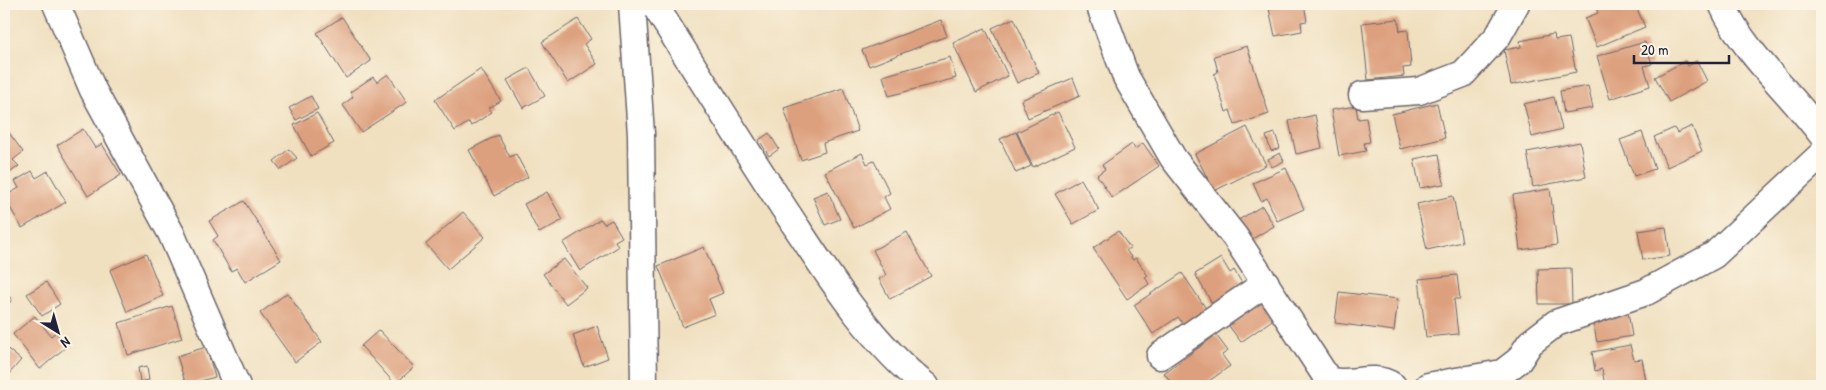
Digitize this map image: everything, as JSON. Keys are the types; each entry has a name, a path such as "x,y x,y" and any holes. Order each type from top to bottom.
{"street":[{"path":"56,4 93,90 171,233 237,386"},
{"path":"632,4 641,134 644,386"},
{"path":"654,4 756,168 841,295 904,369 926,386"},
{"path":"1100,4 1126,77 1173,158 1235,237 1326,378 1336,384 1361,380 1385,381 1393,386"},
{"path":"1362,95 1419,90 1463,74 1498,36 1516,4"},
{"path":"1722,4 1727,15 1768,71 1806,113 1822,135"},
{"path":"1428,386 1502,373 1520,360 1530,343 1556,323 1646,292 1714,255 1822,154"},
{"path":"1160,356 1266,283"}],"building":[{"path":"1268,4 1304,4 1307,21 1301,22 1302,31 1275,36"},
{"path":"1594,4 1635,4 1645,27 1597,47 1585,18 1598,13"},
{"path":"342,17 371,61 346,78 317,33"},
{"path":"1014,18 1039,73 1017,83 992,28"},
{"path":"578,19 591,39 584,44 597,64 568,83 542,42"},
{"path":"1398,19 1400,31 1408,30 1411,67 1403,68 1404,76 1368,80 1362,23"},
{"path":"941,20 947,36 869,66 862,50"},
{"path":"985,28 1008,76 976,92 953,43"},
{"path":"1554,34 1555,40 1569,38 1576,72 1511,85 1504,50 1521,47 1520,41"},
{"path":"1645,42 1652,64 1644,66 1650,86 1610,99 1597,56"},
{"path":"1247,46 1269,114 1235,125 1230,110 1226,112 1214,74 1218,72 1214,56"},
{"path":"950,57 956,78 889,96 883,76"},
{"path":"1685,61 1688,66 1697,61 1707,81 1669,102 1655,77"},
{"path":"529,68 545,96 523,108 507,80"},
{"path":"481,69 501,101 489,108 492,112 471,126 469,122 455,131 435,100"},
{"path":"388,74 407,102 361,132 343,105 353,97 350,92 373,77 377,82"},
{"path":"1073,78 1080,96 1028,118 1021,100"},
{"path":"1588,86 1593,108 1564,113 1560,91"},
{"path":"843,88 858,131 823,143 825,152 801,160 784,108"},
{"path":"311,96 318,109 296,120 289,108"},
{"path":"1554,97 1562,129 1532,137 1524,104"},
{"path":"1437,103 1445,138 1400,149 1392,114"},
{"path":"1356,106 1358,119 1366,118 1370,142 1364,143 1366,151 1339,156 1331,110"},
{"path":"1058,112 1075,147 1033,167 1017,132"},
{"path":"317,113 334,143 311,156 294,125"},
{"path":"1315,115 1322,148 1296,154 1289,121"},
{"path":"1692,126 1702,151 1667,167 1654,137 1674,128 1677,133"},
{"path":"1247,127 1266,165 1214,191 1195,154"},
{"path":"83,129 95,148 102,144 121,175 88,196 57,145"},
{"path":"7,130 23,152 13,160 19,166 4,177 4,133"},
{"path":"1016,132 1031,166 1016,173 1000,139"},
{"path":"1642,132 1655,169 1634,176 1620,140"},
{"path":"769,133 779,149 769,156 759,140"},
{"path":"1275,133 1280,148 1271,151 1266,136"},
{"path":"498,135 510,157 516,154 528,177 494,196 469,150"},
{"path":"1580,142 1586,177 1533,187 1527,152"},
{"path":"1143,143 1159,166 1112,198 1097,175 1105,169 1102,165 1132,144 1135,149"},
{"path":"289,149 297,158 281,170 274,161"},
{"path":"862,153 867,164 874,161 890,193 884,197 890,209 854,228 825,172"},
{"path":"1280,153 1284,161 1272,167 1268,159"},
{"path":"1439,154 1444,184 1420,188 1414,159"},
{"path":"1286,168 1304,209 1277,221 1267,198 1261,201 1253,183"},
{"path":"32,171 36,178 48,171 66,202 22,228 4,197 19,188 15,181"},
{"path":"1081,179 1099,210 1073,224 1055,194"},
{"path":"1550,189 1557,245 1520,250 1513,195"},
{"path":"828,191 840,219 825,225 813,197"},
{"path":"547,192 563,220 539,233 524,204"},
{"path":"1453,196 1462,242 1427,250 1417,204"},
{"path":"244,201 281,260 245,282 237,268 231,271 213,240 218,236 209,221"},
{"path":"1262,206 1274,226 1247,242 1235,222"},
{"path":"463,212 485,237 448,269 426,244"},
{"path":"601,219 604,224 612,220 622,237 615,241 618,247 580,271 563,243"},
{"path":"1666,227 1670,256 1643,260 1638,231"},
{"path":"1118,231 1130,248 1126,250 1133,260 1136,258 1148,276 1145,277 1149,284 1127,299 1093,248"},
{"path":"907,232 931,276 890,299 879,279 886,275 873,250"},
{"path":"704,247 723,293 709,299 715,314 683,327 658,266"},
{"path":"146,254 163,296 127,312 110,270"},
{"path":"1221,258 1230,273 1234,270 1245,288 1214,307 1195,274"},
{"path":"564,259 587,288 566,304 543,274"},
{"path":"1571,268 1572,304 1539,304 1538,269"},
{"path":"1182,273 1207,310 1184,326 1178,317 1153,334 1134,305"},
{"path":"1457,275 1460,299 1454,299 1458,334 1426,337 1419,279"},
{"path":"46,282 60,304 42,316 27,294"},
{"path":"4,290 12,300 4,307"},
{"path":"1339,292 1398,299 1394,331 1335,323"},
{"path":"287,293 322,342 295,362 260,313"},
{"path":"1261,297 1275,318 1241,342 1226,322"},
{"path":"172,306 182,338 128,355 119,323"},
{"path":"1627,306 1632,336 1597,342 1592,317"},
{"path":"35,316 51,336 56,332 67,346 40,369 13,334"},
{"path":"597,326 608,358 584,367 573,335"},
{"path":"379,330 414,367 395,384 361,346"},
{"path":"1216,335 1228,351 1222,355 1230,366 1202,386 1174,386 1164,373"},
{"path":"1630,345 1634,360 1642,359 1647,386 1605,386 1602,369 1595,371 1592,352"},
{"path":"4,346 21,360 4,380"},
{"path":"206,347 215,377 186,385 177,356"},
{"path":"147,366 149,380 140,382 138,368"}]}
